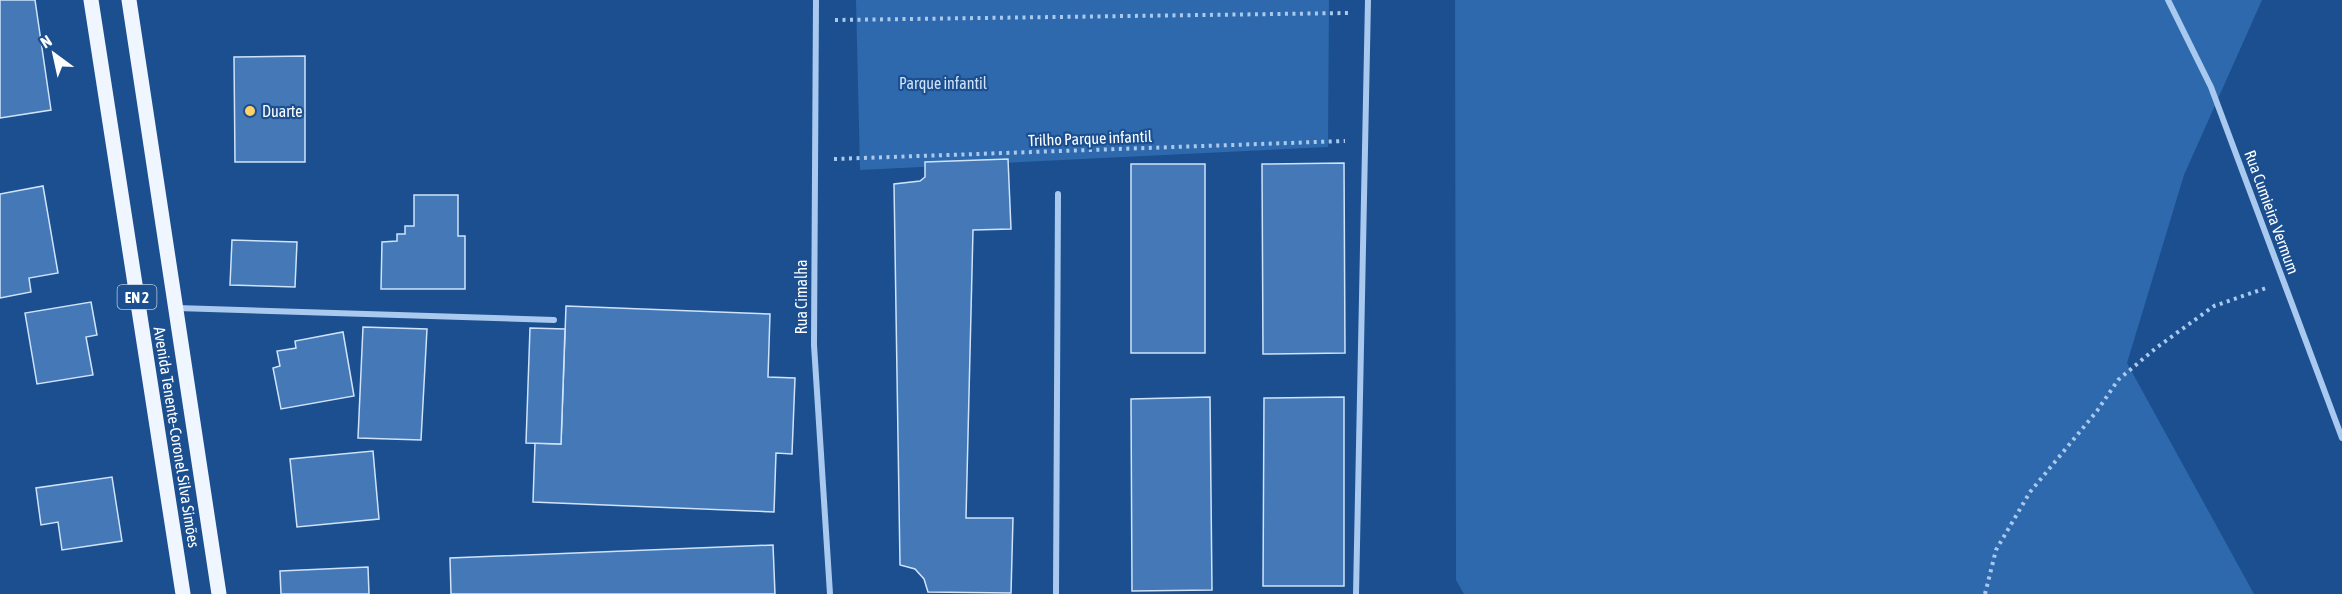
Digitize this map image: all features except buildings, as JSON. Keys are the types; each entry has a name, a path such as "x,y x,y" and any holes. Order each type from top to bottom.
{"main road":[{"name":"Avenida Tenente-Coronel Silva Simões","path":"91,0 183,594"},
{"name":"Avenida Tenente-Coronel Silva Simões","path":"129,0 219,594"}],"street":[{"name":"Rua Cimalha","path":"816,0 814,345 830,594"},
{"path":"1356,594 1368,0"},
{"name":"Rua Cumieira Vermum","path":"2168,0 2211,87 2342,438"},
{"path":"1056,594 1058,194"},
{"path":"176,308 554,320"}],"path":[{"path":"816,20 1368,12"},
{"name":"Trilho Parque infantil","path":"816,160 1364,141"},
{"path":"1985,594 1996,550 2030,492 2097,411 2118,380 2156,348 2214,306 2266,288"}],"green space":[{"name":"Parque infantil","path":"856,0 1329,0 1328,147 860,170"},
{"path":"1455,0 2262,0 2184,175 2127,363 2254,594 1464,594 1456,580"}],"place":[{"name":"Duarte","path":"250,111"}]}
